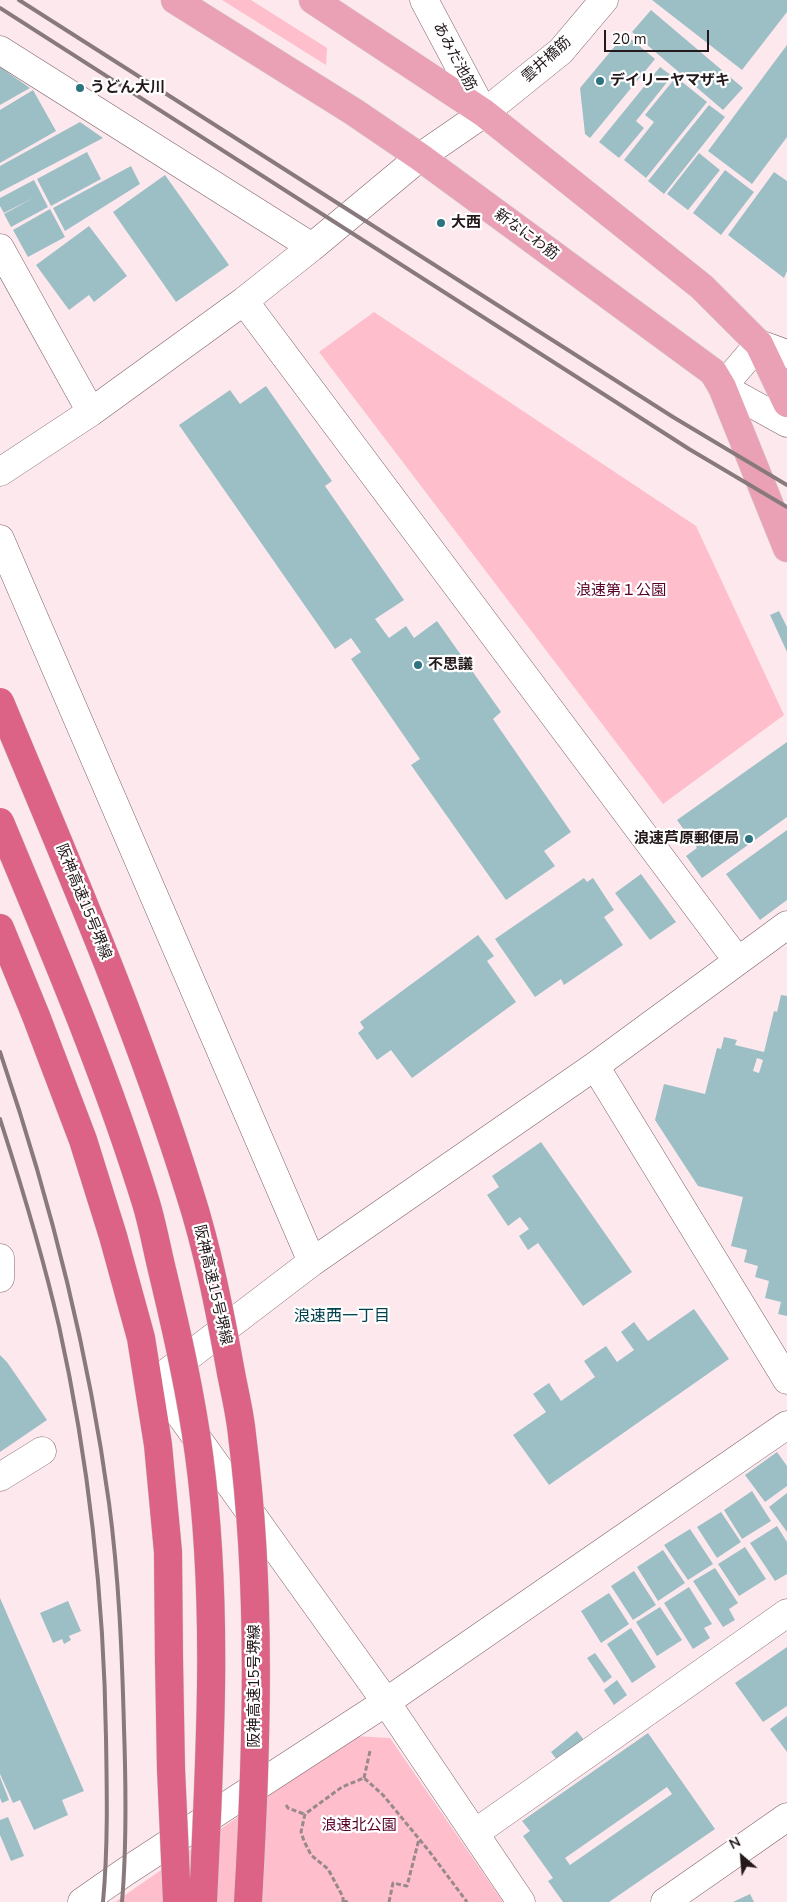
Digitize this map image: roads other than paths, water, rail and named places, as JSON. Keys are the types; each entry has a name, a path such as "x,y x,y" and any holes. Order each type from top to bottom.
{"highway":[{"name":"阪神高速15号堺線","path":"0,702 106,957 149,1072 190,1193 220,1312 242,1434 254,1566 256,1696 248,1902"},
{"path":"0,822 64,975 146,1204 178,1334 199,1455 210,1575 211,1701 202,1902"},
{"path":"0,928 36,1016 82,1140 113,1236 141,1338 158,1445 168,1552 171,1769 177,1902"}],"main road":[{"name":"新なにわ筋","path":"175,0 354,112 420,157 713,372 722,387 787,548"},
{"path":"313,0 484,113 702,287 759,344 787,403"}],"street":[{"name":"あみだ池筋","path":"424,0 484,113"},
{"name":"雲井橋筋","path":"0,472 92,412 244,301 420,157 484,113 561,51 604,0"},
{"path":"0,50 312,247"},
{"path":"0,248 92,412"},
{"path":"244,301 737,960"},
{"path":"787,354 759,344 722,387 787,423"},
{"path":"0,539 312,1262"},
{"path":"521,1902 386,1702 156,1381 312,1262 595,1066 737,960 787,926"},
{"path":"595,1066 787,1380"},
{"path":"0,1258 0,1278"},
{"path":"82,1902 386,1702 787,1425"},
{"path":"0,1477 42,1451"},
{"path":"475,1833 787,1613"},
{"path":"665,1902 787,1817"}],"railway":[{"path":"19,0 673,417 787,485"},
{"path":"0,8 689,449 787,507"},
{"path":"0,1052 35,1163 65,1275 90,1388 109,1503 118,1587 123,1700 126,1815 122,1902"},
{"path":"0,1119 32,1222 53,1300 70,1377 87,1480 98,1583 105,1686 107,1820 103,1902"}],"place":[{"name":"デイリーヤマザキ","path":"600,81"},
{"name":"うどん大川","path":"80,88"},
{"name":"大西","path":"441,223"},
{"name":"不思議","path":"418,665"},
{"name":"浪速芦原郵便局","path":"749,839"}],"district":[{"name":"浪速西一丁目","path":"342,1317"}],"park label":[{"name":"浪速第１公園","path":"621,591"},
{"name":"浪速北公園","path":"359,1826"}]}
